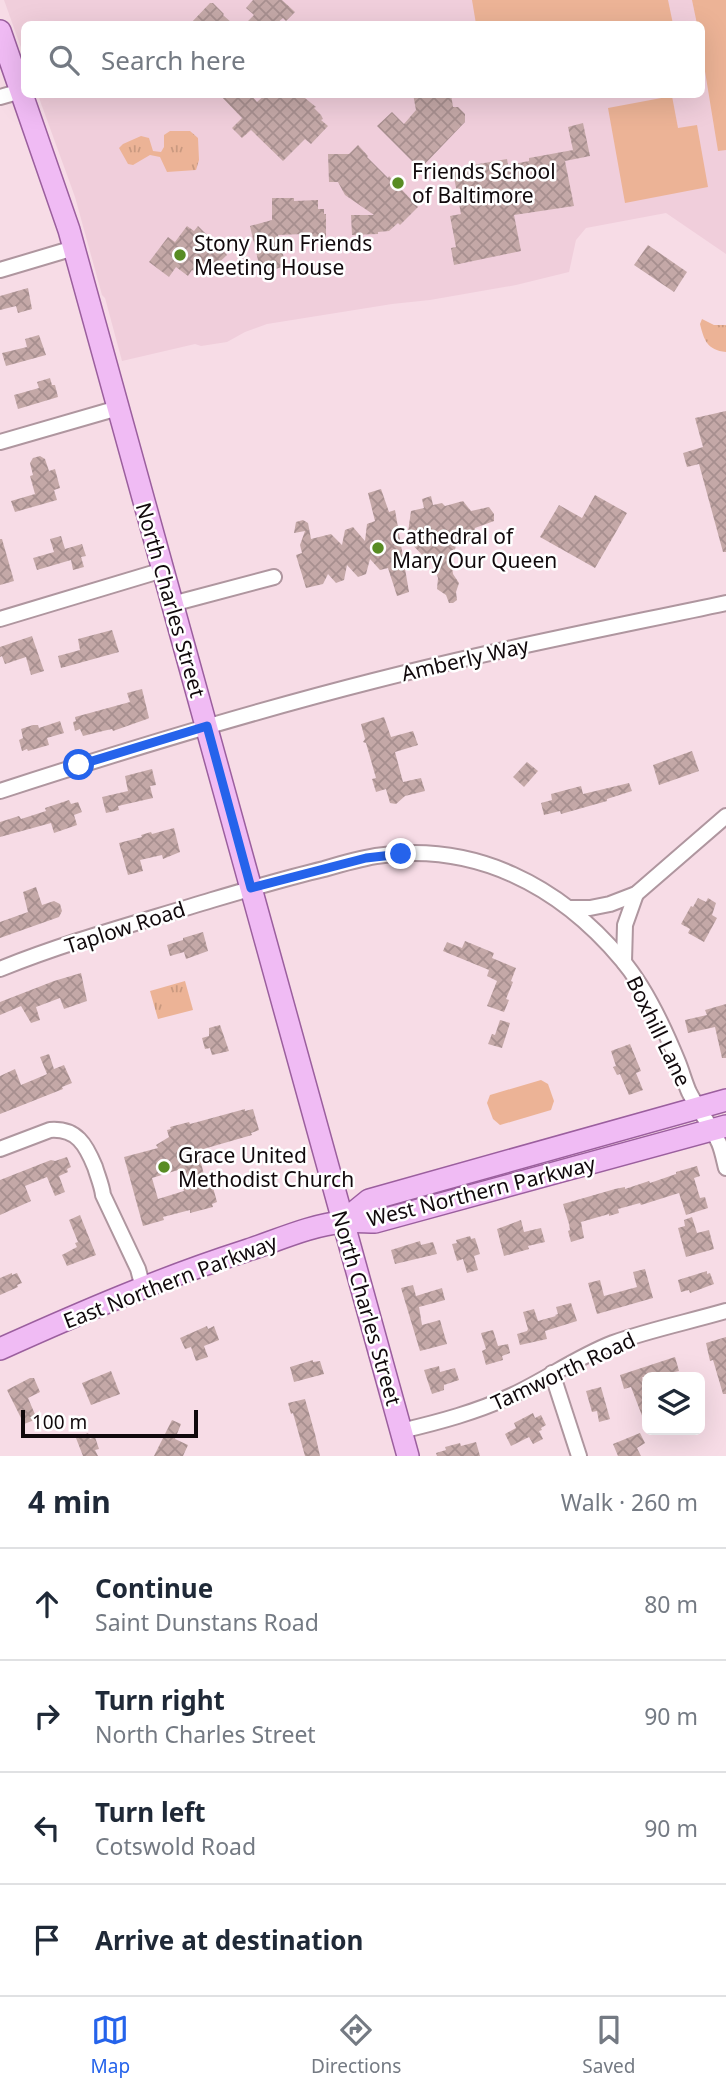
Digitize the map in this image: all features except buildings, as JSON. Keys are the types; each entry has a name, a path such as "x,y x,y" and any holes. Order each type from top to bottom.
{"main road":[{"name":"North Charles Street","path":"0,31 21,91"},
{"name":"North Charles Street","path":"24,98 74,248 408,1456"},
{"name":"West Northern Parkway","path":"342,1222 369,1200 726,1100"},
{"name":"West Northern Parkway","path":"342,1222 375,1222 719,1128"},
{"name":"East Northern Parkway","path":"0,1349 63,1320 215,1261 312,1229 342,1222"}],"street":[{"path":"0,97 21,91"},
{"path":"0,270 74,248"},
{"path":"0,442 118,408"},
{"path":"0,619 163,570"},
{"path":"172,604 274,577"},
{"name":"Amberly Way","path":"0,791 207,726 392,676 726,603"},
{"path":"571,908 610,904 636,894 726,816"},
{"name":"Taplow Road","path":"0,969 251,888 366,858 401,854 428,854 462,859 508,872 540,887 571,908"},
{"path":"624,962 625,925 636,894"},
{"name":"Boxhill Lane","path":"571,908 624,962 661,1025 699,1109 719,1128 719,1144 726,1168"},
{"path":"0,1149 50,1130 58,1129 78,1137 89,1153 103,1195 138,1269 143,1288"},
{"name":"Tamworth Road","path":"401,1431 492,1404 612,1344 726,1311"},
{"path":"552,1373 579,1456"}],"shaded area":[{"name":"Friends School of Baltimore","path":"4,0 726,0 726,254 666,213 586,228 576,240 569,272 516,285 430,300 267,324 227,342 201,346 195,344 122,361 75,197 39,98 705,98 705,21 21,21 21,48"}],"green space":[{"path":"472,0 668,0 672,21 476,21"},
{"path":"692,0 726,0 726,150 718,151 705,71 705,21 696,21"},
{"path":"672,98 678,128 697,125 708,187 625,203 608,108"},
{"path":"170,131 190,131 198,138 199,160 196,170 167,172 160,157 150,155 133,165 128,164 119,148 141,136 149,138 153,151 161,152 164,135"},
{"path":"702,319 714,325 726,325 726,352 714,349 707,343 700,324"},
{"path":"185,981 193,1010 158,1019 150,991"},
{"path":"541,1080 548,1084 554,1101 551,1110 500,1125 493,1119 487,1103 490,1095"}],"place":[{"name":"Friends School of Baltimore","path":"398,183"},
{"name":"Stony Run Friends Meeting House","path":"180,255"},
{"name":"Cathedral of Mary Our Queen","path":"378,548"},
{"name":"Grace United Methodist Church","path":"164,1167"}],"route":[{"path":"79,765 207,726 251,888 366,858 401,854"}]}
